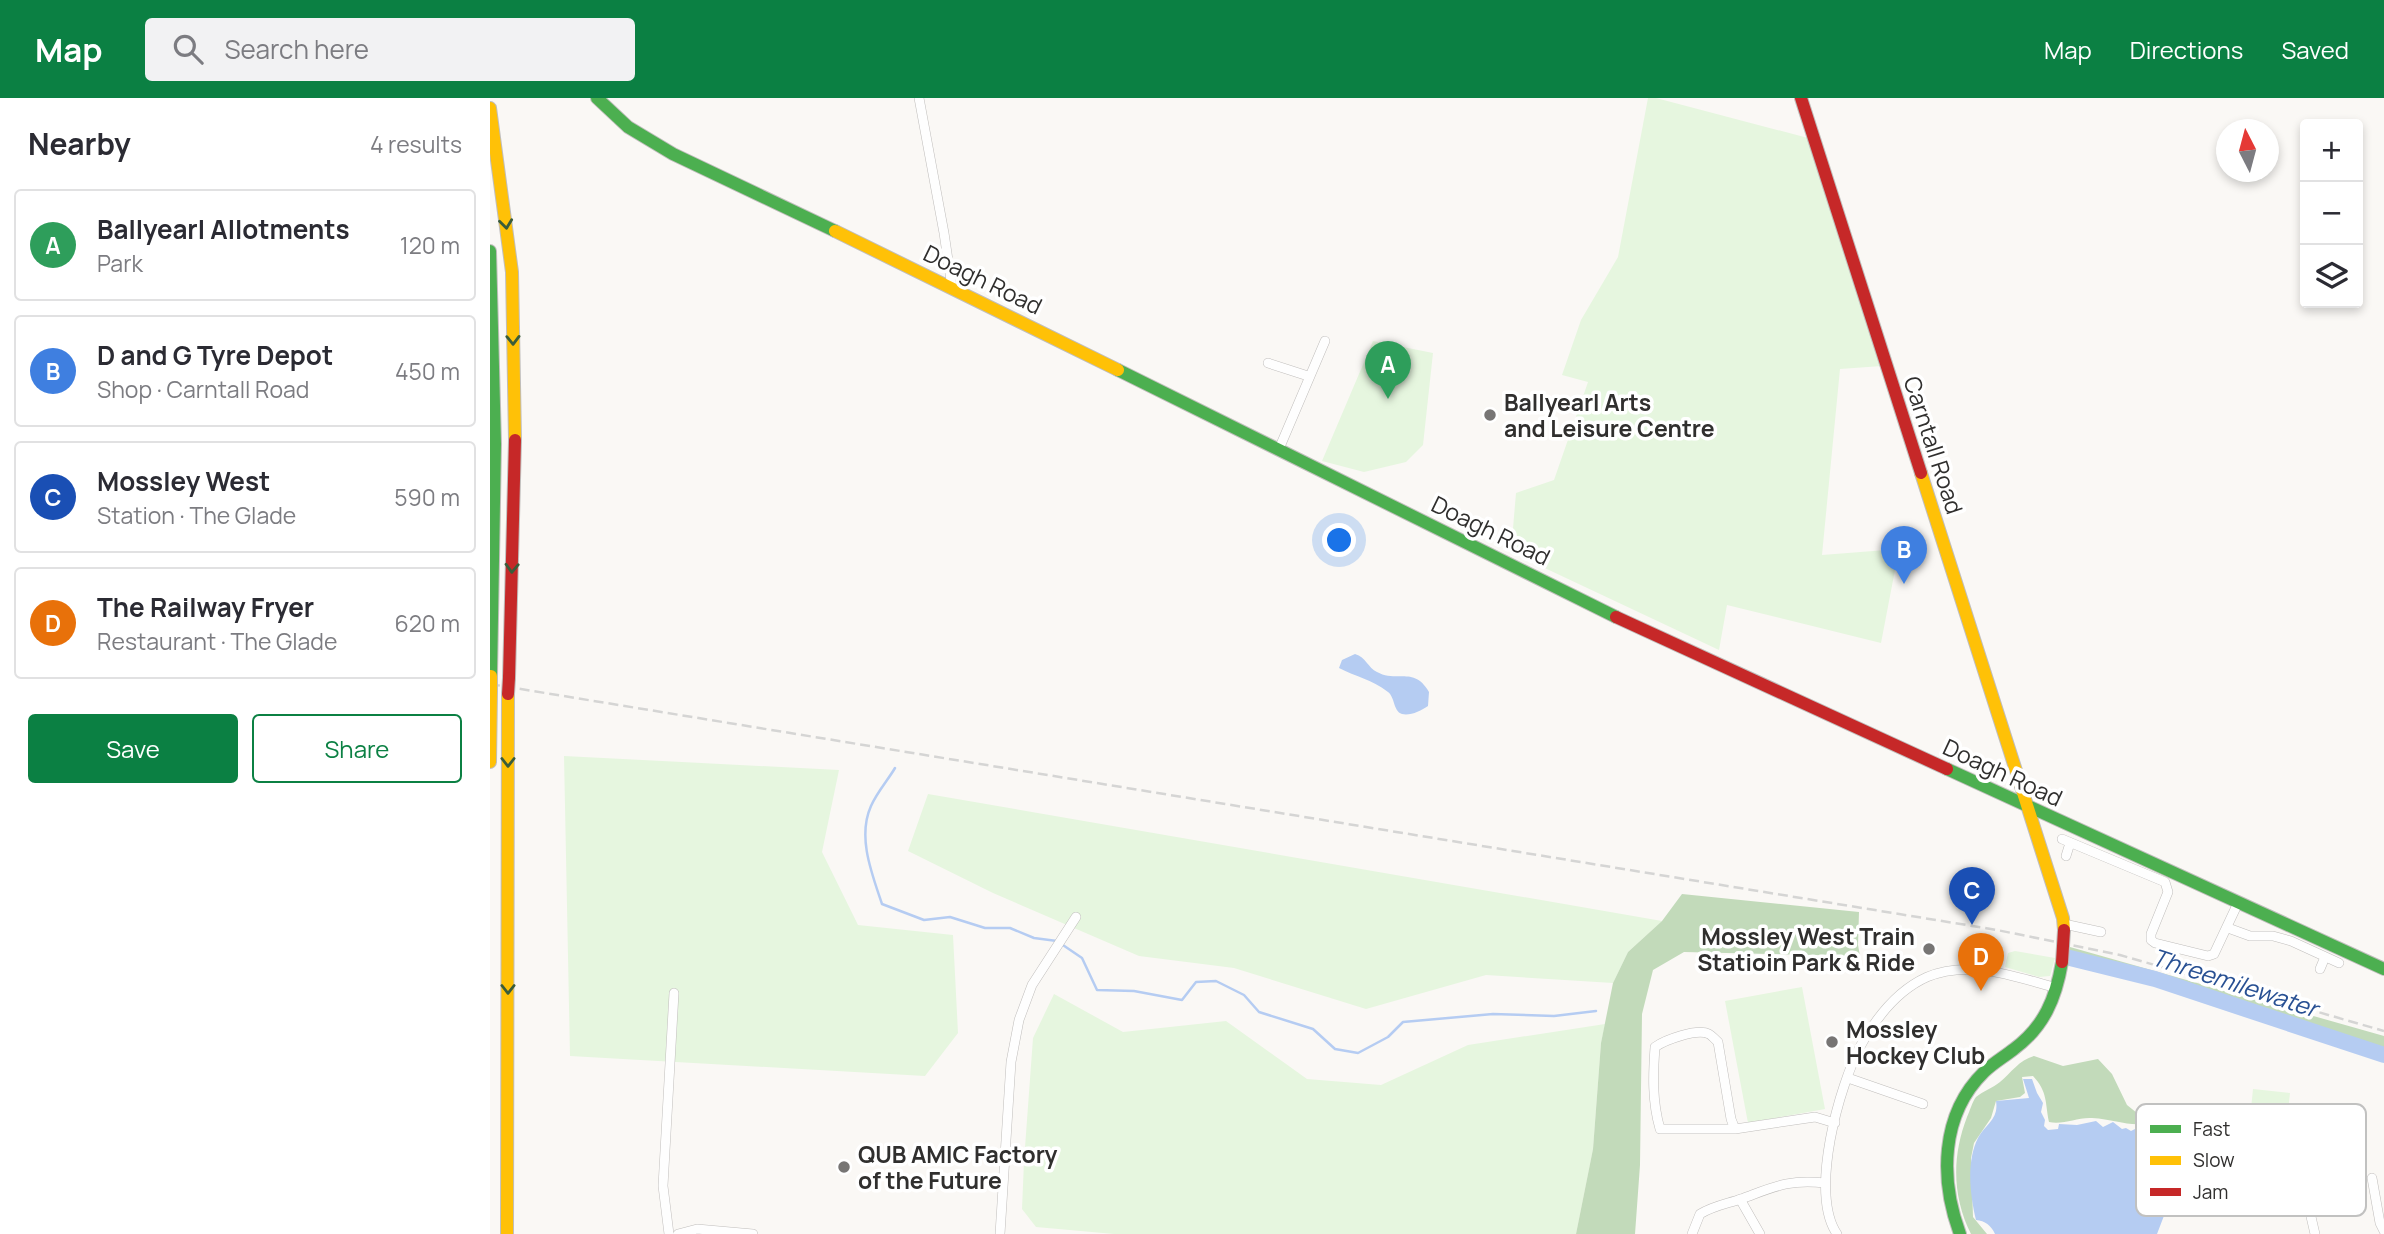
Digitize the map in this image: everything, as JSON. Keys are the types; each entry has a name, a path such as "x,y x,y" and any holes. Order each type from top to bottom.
{"main road":[{"name":"Doagh Road","path":"597,98 628,127 673,154 952,287 1639,628 2384,970"},
{"name":"Carntall Road","path":"1801,98 2064,927"},
{"path":"490,108 512,272 515,443 509,678 507,1234"},
{"path":"490,251 495,444 490,762"},
{"path":"1960,1234 1948,1202 1945,1176 1947,1152 1956,1117 1979,1077 2040,1027 2050,1010 2062,962 2064,927"}],"street":[{"path":"919,98 952,287"},
{"path":"1279,449 1325,341"},
{"path":"1268,363 1308,376"},
{"path":"2066,856 2066,841 2165,883 2168,892 2151,934 2151,940 2155,943 2208,956 2214,954 2238,904"},
{"path":"999,1234 1011,1062 1019,1020 1032,985 1076,917"},
{"path":"2064,927 2101,932"},
{"path":"2228,928 2250,936 2273,936 2291,941 2339,963"},
{"path":"2320,970 2325,957"},
{"path":"1838,1234 1830,1222 1825,1183 1835,1123 1860,1047 1887,1007 1906,990 1926,978 1947,971 1971,969 2057,988"},
{"path":"669,1234 663,1186 674,993"},
{"path":"1735,1129 1718,1042 1710,1034 1700,1033 1665,1040 1655,1047 1653,1085 1660,1129 1735,1129 1815,1117 1835,1123"},
{"path":"1848,1078 1923,1104"},
{"path":"2372,1178 2380,1223 2384,1231"},
{"path":"1692,1234 1700,1214 1719,1205 1793,1182 1825,1183"},
{"path":"1740,1199 1760,1234"},
{"path":"2311,1216 2315,1234"},
{"path":"678,1234 697,1229 753,1234"}],"green space":[{"path":"1648,98 1808,138 1882,366 1840,369 1822,555 1899,549 1881,643 1727,605 1719,650 1511,552 1516,493 1554,480 1588,382 1562,375 1581,320 1618,257"},
{"path":"1373,341 1433,353 1423,445 1406,462 1364,472 1322,461"},
{"path":"564,756 839,770 822,852 858,925 953,935 958,1033 925,1076 570,1056"},
{"path":"928,794 1662,921 1628,952 1613,983 1486,975 1366,1009 1234,968 1139,956 993,893 908,851"},
{"path":"1682,894 1859,912 1860,956 1684,952 1653,970 1642,1014 1640,1165 1635,1234 1576,1234 1593,1149 1601,1043 1613,983 1628,952 1662,921"},
{"path":"2070,947 2384,1036 2384,1052 2069,962"},
{"path":"2015,951 2055,958 2050,976 2039,977 2005,967 2008,953"},
{"path":"1802,987 1825,1109 1748,1123 1725,1001"},
{"path":"1054,994 1123,1032 1226,1021 1307,1079 1381,1085 1468,1045 1605,1024 1601,1043 1593,1149 1576,1234 1114,1234 1036,1227 1022,1209 1033,1038"},
{"path":"2034,1056 2063,1066 2098,1059 2112,1074 2127,1105 2136,1112 2136,1124 2092,1118 2049,1122 2041,1087 2033,1076 2022,1077 2025,1093 2020,1097 1996,1101 1991,1118 1974,1143 1971,1158 1973,1217 1987,1234 1971,1234 1957,1191 1957,1161 1962,1132 1976,1097 1997,1084 2024,1060"},
{"path":"2253,1089 2290,1093 2289,1104 2252,1104"}],"water":[{"path":"1355,654 1384,675 1417,679 1429,692 1428,706 1412,714 1399,712 1388,692 1339,668 1342,660"},
{"path":"2023,1079 2032,1079 2043,1103 2041,1112 2045,1120 2044,1126 2048,1130 2058,1129 2059,1124 2077,1125 2096,1121 2103,1127 2113,1122 2122,1129 2131,1131 2136,1128 2136,1216 2164,1216 2157,1234 1995,1234 1987,1224 1976,1220 1970,1179 1974,1147 1994,1117 1996,1101 2029,1098"}],"waterway":[{"path":"895,768 871,806 865,830 868,855 882,904 924,920 950,917 985,928 1010,928 1034,938 1057,941 1082,958 1097,990 1134,991 1182,1000 1196,982 1216,981 1244,995 1259,1012 1313,1029 1335,1049 1358,1053 1388,1037 1403,1022 1493,1014 1554,1016 1596,1011"},
{"name":"Threemilewater","path":"2070,958 2155,979 2384,1055"}],"railway":[{"path":"490,684 1997,930 2120,955 2384,1031"}],"traffic: fast":[{"path":"597,98 628,127 673,154 835,231"},
{"path":"490,251 495,444 491,676"},
{"path":"1118,370 1616,617"},
{"path":"1947,769 2384,969"},
{"path":"1960,1234 1953,1213 1947,1170 1952,1128 1959,1108 1984,1072 2024,1040 2041,1021 2052,1000 2062,962"}],"traffic: slow":[{"path":"490,108 512,272 515,440"},
{"path":"835,231 1118,370"},
{"path":"1921,473 2063,918 2064,930"},
{"path":"491,676 491,691"},
{"path":"490,762 491,691"},
{"path":"507,1234 508,694"}],"traffic: jam":[{"path":"1801,98 1921,473"},
{"path":"509,678 515,440"},
{"path":"1616,617 1947,769"},
{"path":"508,694 509,678"},
{"path":"2062,962 2064,930"}],"place":[{"name":"Ballyearl Allotments","path":"1388,399"},
{"name":"Ballyearl Arts and Leisure Centre","path":"1490,415"},
{"name":"D and G Tyre Depot","path":"1904,584"},
{"name":"Mossley West","path":"1972,925"},
{"name":"Mossley West Train Statioin Park & Ride","path":"1929,949"},
{"name":"The Railway Fryer","path":"1981,991"},
{"name":"Mossley Hockey Club","path":"1832,1042"},
{"name":"QUB AMIC Factory of the Future","path":"844,1167"}]}
